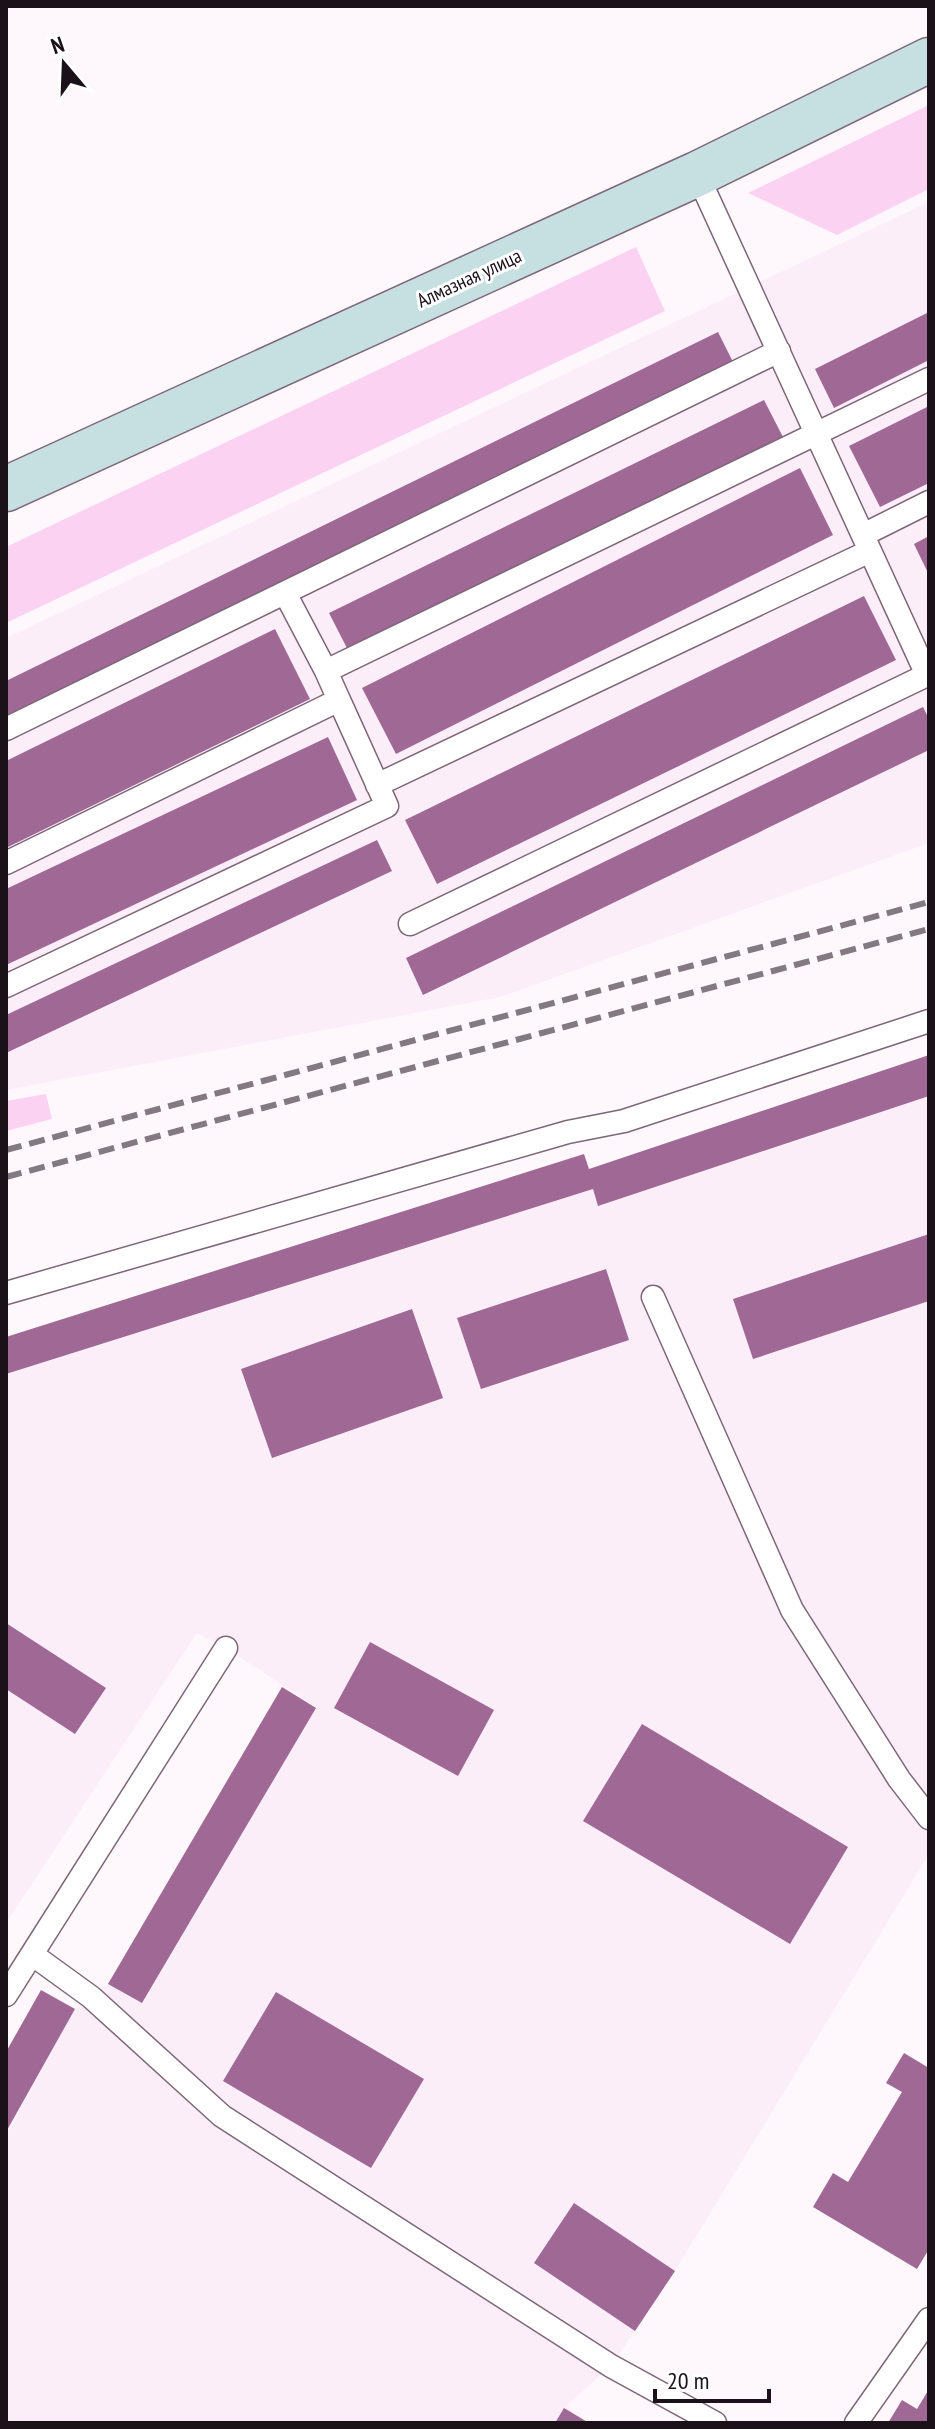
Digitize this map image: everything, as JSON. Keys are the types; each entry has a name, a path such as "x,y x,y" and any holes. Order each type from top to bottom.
{"street":[{"name":"Алмазная улица","path":"6,489 697,174 929,60"}],"lane":[{"path":"410,924 928,676 697,174"},
{"path":"6,729 779,351"},
{"path":"326,671 929,379"},
{"path":"377,785 866,543 929,502"},
{"path":"6,986 387,806 326,671 285,593"},
{"path":"6,863 339,700"},
{"path":"6,1293 568,1132 624,1121 929,1021"},
{"path":"653,1297 792,1610 899,1779 929,1818"},
{"path":"6,1995 226,1648"},
{"path":"33,1955 91,1997 222,2116 611,2366 715,2423"},
{"path":"856,2423 929,2319"}],"shaded area":[{"path":"929,105 929,189 837,235 748,193"},
{"path":"929,202 929,843 500,997 6,1090 6,638"},
{"path":"636,247 665,311 6,623 6,547"},
{"path":"46,1094 52,1119 6,1131 6,1101"},
{"path":"929,1096 929,1854 675,2271 611,2366 565,2407 589,2423 6,2423 6,2134 75,2009 108,1984 143,2003 316,1707 226,1648 197,1633 6,1923 6,1374 593,1189 599,1206"}],"building":[{"path":"929,312 929,360 834,408 815,369"},
{"path":"718,332 733,362 6,719 6,681"},
{"path":"764,400 784,439 349,652 329,613"},
{"path":"929,406 929,483 880,507 849,446"},
{"path":"800,468 833,535 396,754 362,688"},
{"path":"929,536 929,575 914,544"},
{"path":"864,596 896,660 437,884 405,820"},
{"path":"275,629 310,699 6,848 6,761"},
{"path":"923,707 929,719 929,750 423,995 406,958"},
{"path":"328,737 357,800 6,965 6,889"},
{"path":"377,840 392,871 6,1053 6,1015"},
{"path":"929,1055 929,1096 598,1206 593,1189 6,1374 6,1337 584,1154 589,1169"},
{"path":"929,1234 929,1301 753,1359 733,1299"},
{"path":"606,1269 629,1340 481,1389 457,1318"},
{"path":"412,1309 443,1398 272,1458 241,1369"},
{"path":"6,1623 106,1688 75,1734 6,1689"},
{"path":"370,1642 494,1710 458,1776 334,1708"},
{"path":"282,1687 316,1708 142,2003 108,1984"},
{"path":"642,1724 848,1847 790,1944 583,1821"},
{"path":"41,1990 75,2009 6,2132 6,2052"},
{"path":"276,1992 424,2079 371,2168 223,2081"},
{"path":"904,2053 929,2068 929,2249 917,2269 813,2207 833,2173 848,2182 902,2092 886,2083"},
{"path":"574,2203 675,2271 635,2331 534,2263"},
{"path":"929,2389 929,2423 888,2423 902,2400 917,2409"},
{"path":"564,2408 589,2423 555,2423"}],"railway":[{"path":"6,1150 929,902"},
{"path":"6,1177 929,929"}]}
